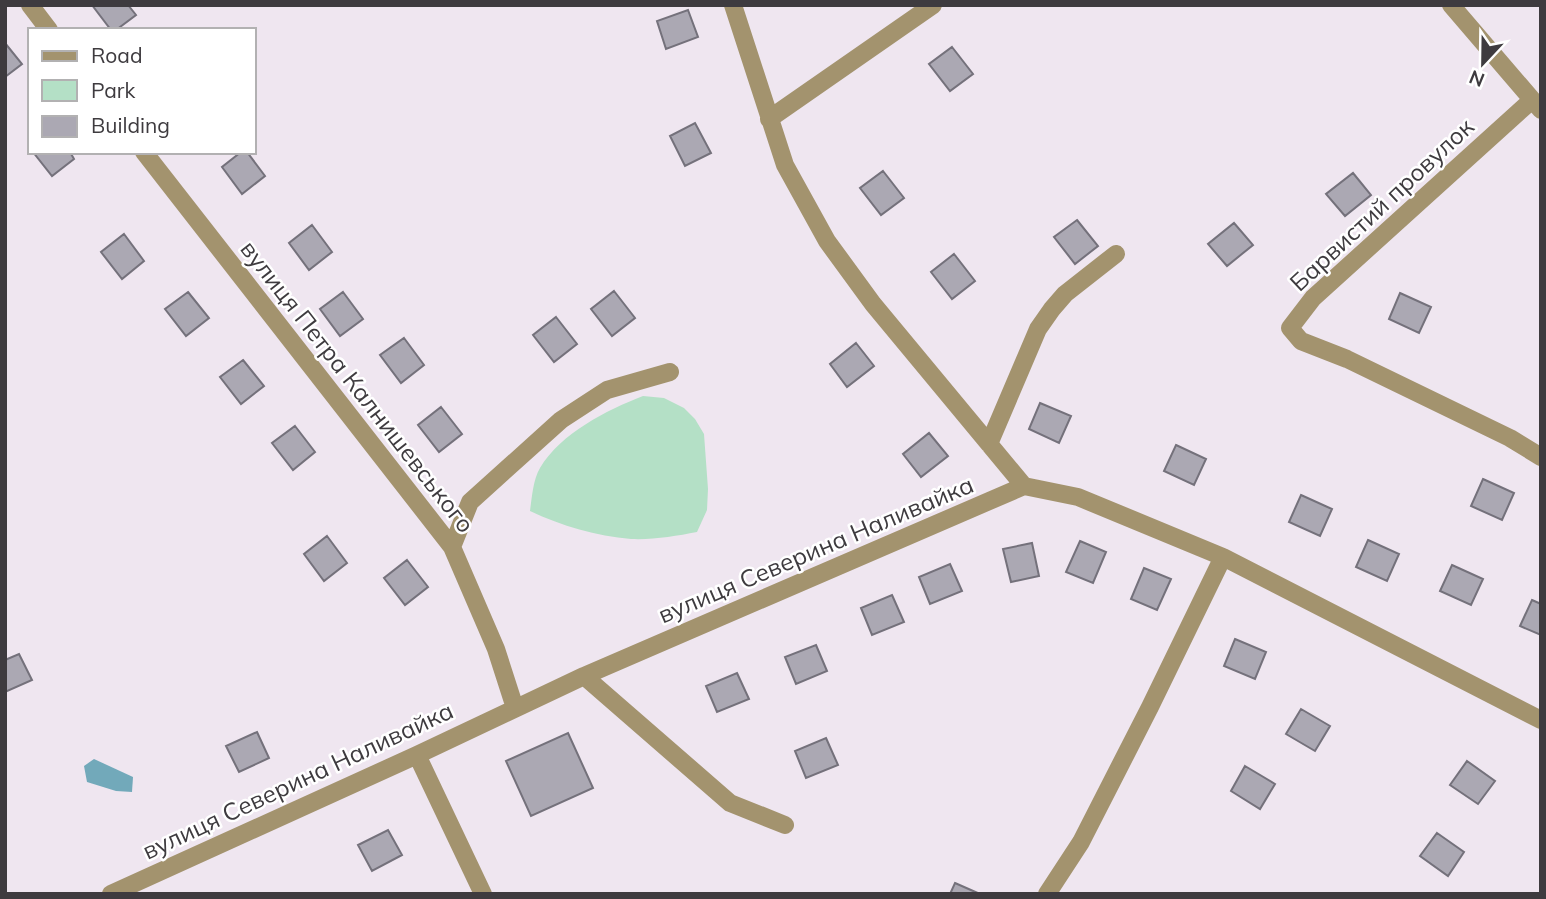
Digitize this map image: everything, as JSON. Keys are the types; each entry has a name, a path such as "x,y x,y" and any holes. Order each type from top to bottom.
{"street":[{"path":"30,5 47,28"},
{"path":"733,5 785,165 827,241 873,304 1024,486 1077,497 1223,557 1541,720"},
{"path":"769,119 933,5"},
{"path":"1451,5 1536,105"},
{"name":"Барвистий провулок","path":"1536,105 1313,298 1290,328 1301,341 1347,359 1510,438 1541,457"},
{"name":"вулиця Петра Калнишевського","path":"146,154 452,547 496,649 515,708"},
{"path":"989,444 1038,330 1052,309 1065,294 1116,254"},
{"path":"452,547 470,502 561,420 607,390 670,372"},
{"name":"вулиця Северина Наливайка","path":"111,894 584,677 1024,486"},
{"path":"1047,894 1080,842 1223,557"},
{"path":"584,677 730,803 785,825"},
{"path":"417,755 483,894"}],"green space":[{"path":"643,396 664,398 684,408 704,434 707,510 697,532 648,539 618,538 579,530 530,511 538,473 549,455 586,424"}],"water":[{"path":"94,759 133,777 132,792 116,791 87,782 84,766"}],"building":[{"path":"92,5 128,5 136,15 119,28 109,28"},
{"path":"688,10 698,37 666,49 657,21"},
{"path":"5,43 22,64 5,77"},
{"path":"952,47 973,74 950,91 929,64"},
{"path":"695,123 711,153 685,166 670,136"},
{"path":"35,154 71,154 74,159 52,176"},
{"path":"238,154 248,154 265,176 242,194 222,167"},
{"path":"883,171 904,198 881,215 860,188"},
{"path":"1353,173 1371,195 1345,216 1326,194"},
{"path":"1077,220 1098,246 1075,264 1054,237"},
{"path":"1234,223 1253,245 1227,266 1208,244"},
{"path":"312,225 332,252 309,270 289,243"},
{"path":"124,234 144,261 122,279 101,252"},
{"path":"954,254 975,281 952,299 931,272"},
{"path":"614,291 635,318 612,336 591,309"},
{"path":"188,292 209,318 186,336 165,309"},
{"path":"343,292 363,319 340,336 320,309"},
{"path":"1400,293 1431,307 1419,333 1389,319"},
{"path":"556,317 577,344 554,362 533,335"},
{"path":"404,338 424,365 401,383 380,355"},
{"path":"856,343 874,366 847,387 830,364"},
{"path":"243,360 264,386 241,404 220,377"},
{"path":"1040,403 1071,416 1059,443 1029,429"},
{"path":"441,407 462,434 439,452 418,425"},
{"path":"295,426 315,452 293,470 272,443"},
{"path":"929,433 948,456 921,477 903,454"},
{"path":"1176,445 1206,459 1194,485 1164,471"},
{"path":"1483,479 1514,493 1502,520 1471,506"},
{"path":"1301,495 1332,509 1320,536 1289,522"},
{"path":"327,536 347,563 324,581 304,554"},
{"path":"1368,540 1399,554 1387,581 1356,567"},
{"path":"1080,541 1106,552 1093,583 1066,572"},
{"path":"1032,543 1039,576 1011,582 1003,549"},
{"path":"407,560 428,587 405,605 384,578"},
{"path":"950,564 962,591 930,604 919,577"},
{"path":"1452,565 1483,579 1471,605 1440,591"},
{"path":"1144,568 1171,579 1157,610 1131,599"},
{"path":"892,595 904,622 872,635 861,608"},
{"path":"1532,600 1541,604 1541,635 1520,626"},
{"path":"1235,639 1266,652 1255,679 1224,666"},
{"path":"816,645 827,671 796,684 785,657"},
{"path":"19,654 32,680 5,692 5,660"},
{"path":"737,673 749,699 717,712 706,686"},
{"path":"1301,709 1330,726 1315,751 1286,734"},
{"path":"257,732 269,758 239,772 226,746"},
{"path":"568,733 593,788 531,816 506,761"},
{"path":"826,738 838,765 806,778 795,751"},
{"path":"1467,761 1495,781 1478,804 1450,785"},
{"path":"1245,766 1275,784 1260,809 1231,791"},
{"path":"388,830 402,855 372,871 358,845"},
{"path":"1437,833 1464,852 1448,876 1420,856"},
{"path":"955,883 980,894 950,894"}]}
